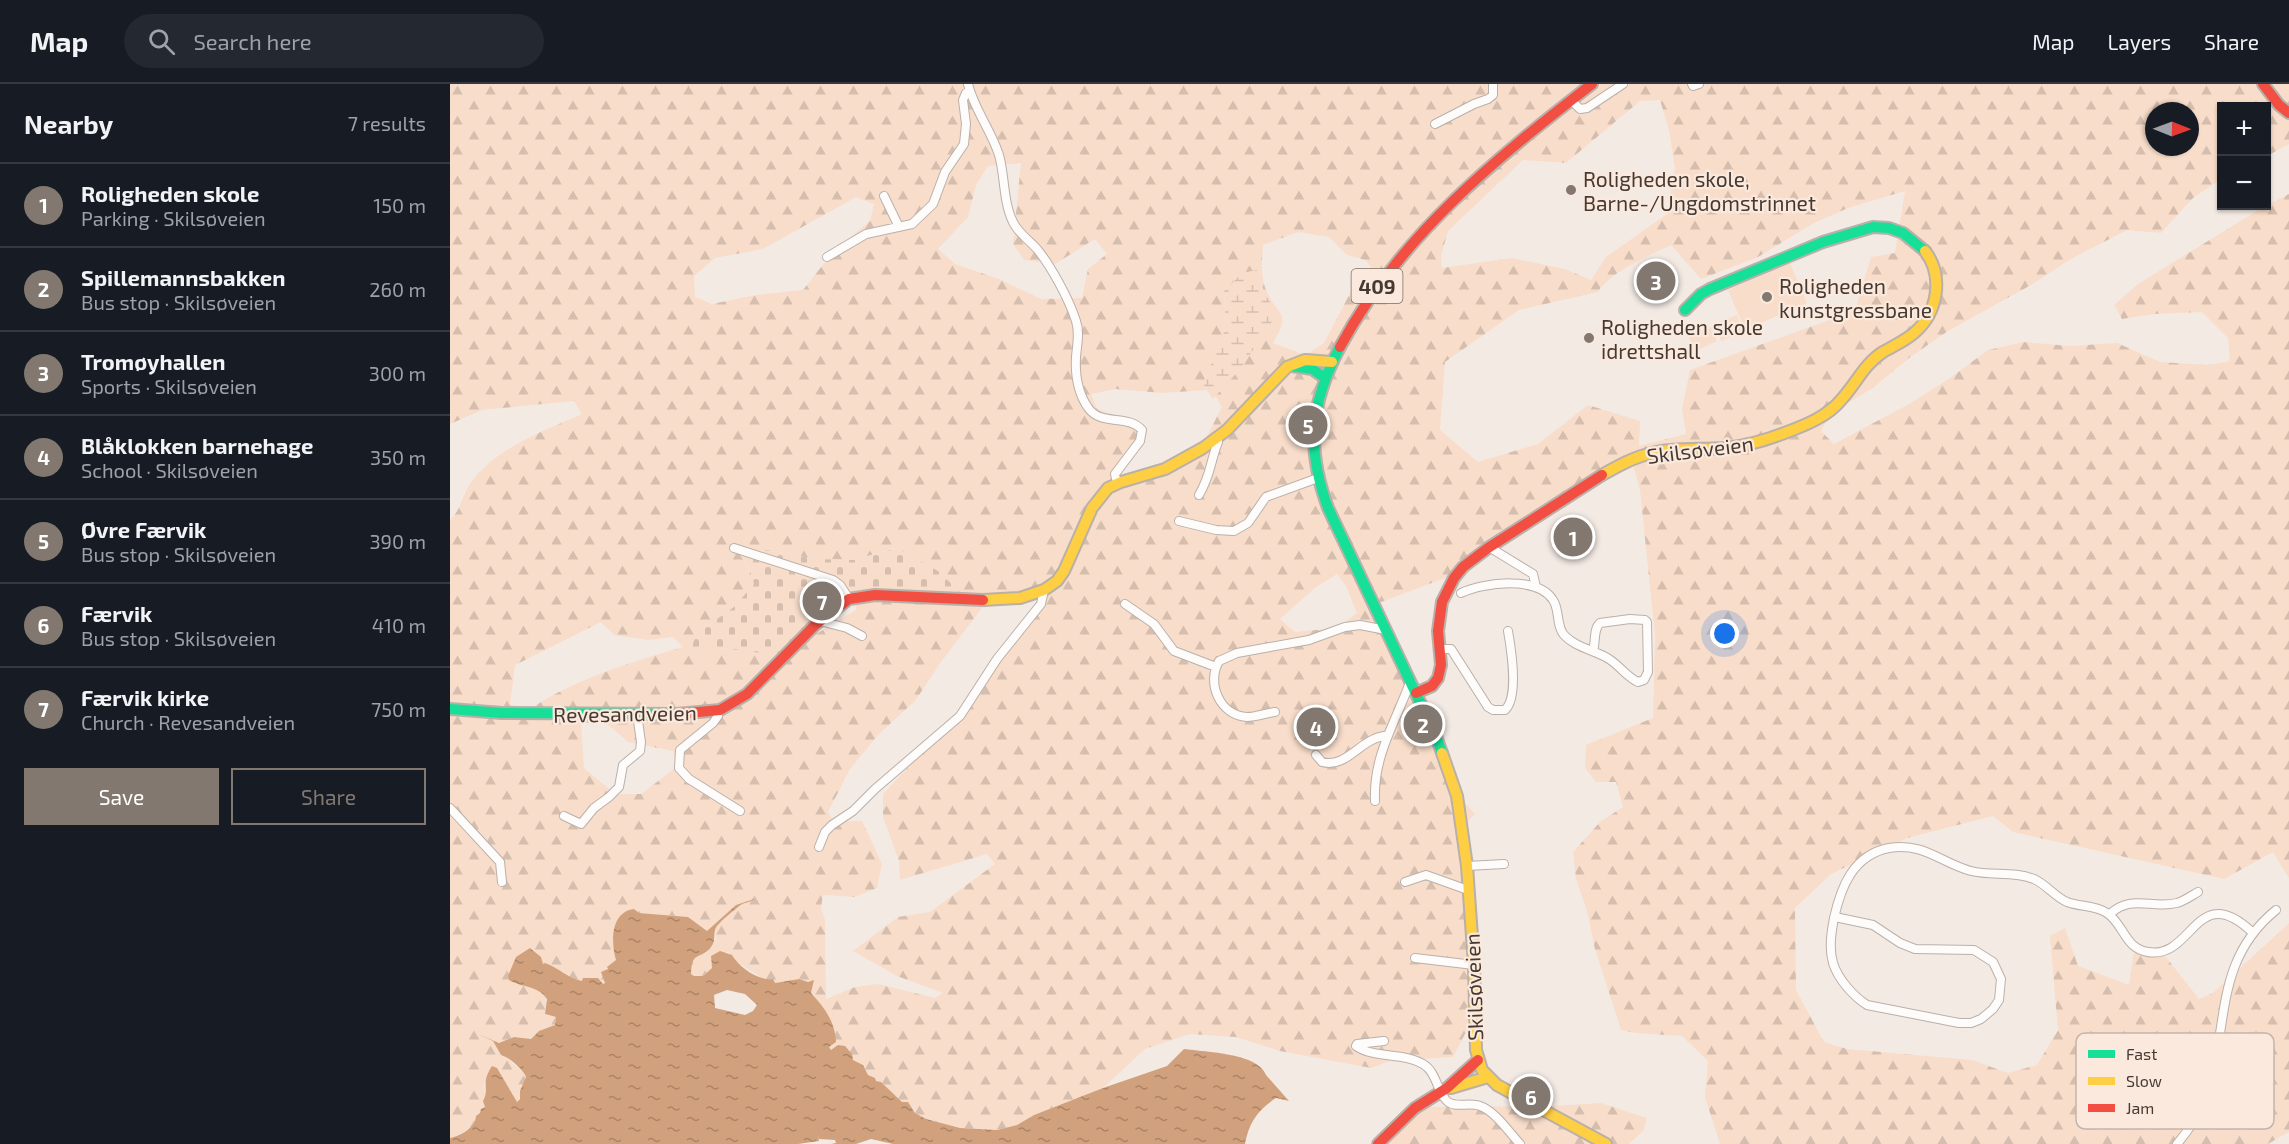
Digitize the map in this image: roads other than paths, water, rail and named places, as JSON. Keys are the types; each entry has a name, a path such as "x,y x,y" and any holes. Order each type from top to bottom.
{"main road":[{"name":"Skilsøveien","path":"1592,84 1460,191 1426,225 1371,294 1332,362 1316,406 1313,431 1314,460 1328,508 1414,688 1448,766 1457,796 1467,866 1474,966 1475,1062 1484,1078 1606,1144"},
{"path":"2264,84 2279,105 2289,113"},
{"name":"Skilsøveien","path":"1414,688 1432,686 1437,681 1441,667 1438,617 1446,590 1460,568 1471,558 1615,467 1634,458 1650,452 1684,447 1725,448 1753,444 1818,418 1842,400 1873,359 1908,338 1922,326 1935,301 1936,281 1930,259 1915,241 1899,231 1873,227 1814,245 1720,284 1701,294 1685,310"},
{"path":"1289,366 1302,360 1332,362"},
{"path":"1289,366 1312,369 1325,378"},
{"name":"Revesandveien","path":"450,709 502,713 691,714 716,711 756,687 820,621 849,599 875,595 1004,600 1020,598 1044,590 1057,581 1064,571 1100,495 1117,483 1174,465 1216,439 1236,422 1271,382 1289,366"},
{"path":"1378,1144 1415,1108 1445,1090 1475,1062"},
{"path":"1445,1090 1484,1078"}],"street":[{"path":"1435,124 1488,99 1493,94 1493,84"},
{"path":"1571,100 1580,109 1587,108 1623,84"},
{"path":"1692,84 1693,86 1700,84"},
{"path":"827,257 866,234 912,224 925,214 933,204 945,172 964,144 966,124 963,100 969,88"},
{"path":"969,88 999,156 1012,220 1019,232 1050,266 1076,321 1079,334 1076,375 1087,405 1094,415 1129,422 1138,425 1142,430 1140,441 1115,474 1117,483"},
{"path":"884,196 899,227"},
{"path":"1199,495 1209,479 1212,457 1218,442 1216,439"},
{"path":"1179,521 1216,530 1234,531 1248,523 1266,497 1318,478"},
{"path":"1489,547 1533,574 1537,581 1536,587"},
{"path":"734,548 833,580 840,585 849,599"},
{"path":"1461,592 1490,584 1536,587 1553,599 1559,614 1560,627 1566,637 1577,645 1618,665 1638,682 1647,676 1648,631 1645,620 1630,619 1600,623 1596,628 1596,643 1593,651"},
{"name":"Revesandveien","path":"819,847 825,832 832,825 853,811 875,789 960,716 997,658 1041,604 1044,590"},
{"path":"1125,604 1154,624 1174,651 1216,667"},
{"path":"820,621 847,628 862,636"},
{"path":"1275,712 1246,717 1230,713 1218,699 1215,689 1213,677 1219,661 1237,653 1309,640 1345,627 1360,625 1386,630"},
{"path":"1439,649 1451,649 1455,653 1467,677 1488,707 1493,710 1505,710 1510,702 1514,663 1508,631"},
{"path":"1375,801 1374,780 1377,765 1409,685 1414,688"},
{"path":"716,711 718,716 713,723 680,750 679,768 689,779 740,811"},
{"path":"564,816 580,824 594,808 619,787 623,765 640,751 637,714"},
{"path":"1316,754 1322,762 1331,764 1374,739 1388,735"},
{"path":"450,808 500,862 502,882"},
{"path":"1834,917 1873,925 1900,943 1915,948 1969,948 1993,962 1999,974 2001,987 1996,1005 1981,1019 1965,1023 1867,1005 1856,996 1835,969 1830,946 1834,917 1841,891 1853,870 1872,854 1897,847 1927,851 1971,871 2031,878 2063,900 2094,907 2109,914 2133,946 2148,952 2160,952 2173,947 2194,925 2210,916 2228,916 2238,920 2252,932"},
{"path":"1467,866 1504,864"},
{"path":"1405,882 1426,875 1468,890"},
{"path":"2109,914 2126,903 2175,903 2198,892"},
{"path":"2219,1033 2230,977 2252,932 2276,910"},
{"path":"1415,958 1474,966"},
{"path":"1384,1041 1356,1046 1367,1052 1422,1063 1445,1090 1447,1101 1453,1104 1474,1104 1486,1109 1520,1144"},
{"path":"2177,1144 2187,1129"}],"water":[{"path":"754,899 740,905 717,926 713,944 707,951 695,958 691,974 703,976 712,968 711,956 720,951 732,955 750,972 761,978 773,979 775,983 799,979 808,982 814,980 811,993 824,1009 834,1027 836,1042 829,1047 831,1050 838,1045 845,1046 852,1054 853,1060 863,1065 868,1075 881,1082 902,1102 908,1102 915,1113 926,1119 960,1128 997,1130 1017,1125 1034,1115 1167,1066 1184,1049 1230,1055 1253,1062 1261,1068 1289,1101 1276,1098 1264,1107 1255,1117 1245,1144 893,1144 871,1139 856,1144 831,1144 836,1143 835,1140 819,1139 818,1135 819,1141 798,1144 450,1144 450,1138 463,1133 470,1127 481,1109 485,1107 483,1101 486,1082 492,1066 497,1068 517,1102 520,1099 520,1091 526,1077 516,1064 501,1055 493,1041 478,1034 499,1043 514,1037 531,1039 539,1031 555,1025 556,1017 545,1014 547,999 543,994 509,980 508,976 516,957 530,948 541,957 543,964 550,965 577,980 598,978 603,984 605,983 601,972 608,969 607,967 616,960 613,937 616,922 626,911 634,909 639,913 688,917 707,931 736,905","holes":["727,990 745,994 757,1005 753,1011 745,1015 715,1008 714,995"]}],"place":[{"name":"Roligheden skole, Barne-/Ungdomstrinnet","path":"1571,190"},
{"name":"Tromøyhallen","path":"1656,281"},
{"name":"Roligheden kunstgressbane","path":"1767,297"},
{"name":"Roligheden skole idrettshall","path":"1589,338"},
{"name":"Øvre Færvik","path":"1308,425"},
{"name":"Roligheden skole","path":"1573,537"},
{"name":"Færvik kirke","path":"822,601"},
{"name":"Spillemannsbakken","path":"1423,724"},
{"name":"Blåklokken barnehage","path":"1316,727"},
{"name":"Færvik","path":"1531,1096"}]}
